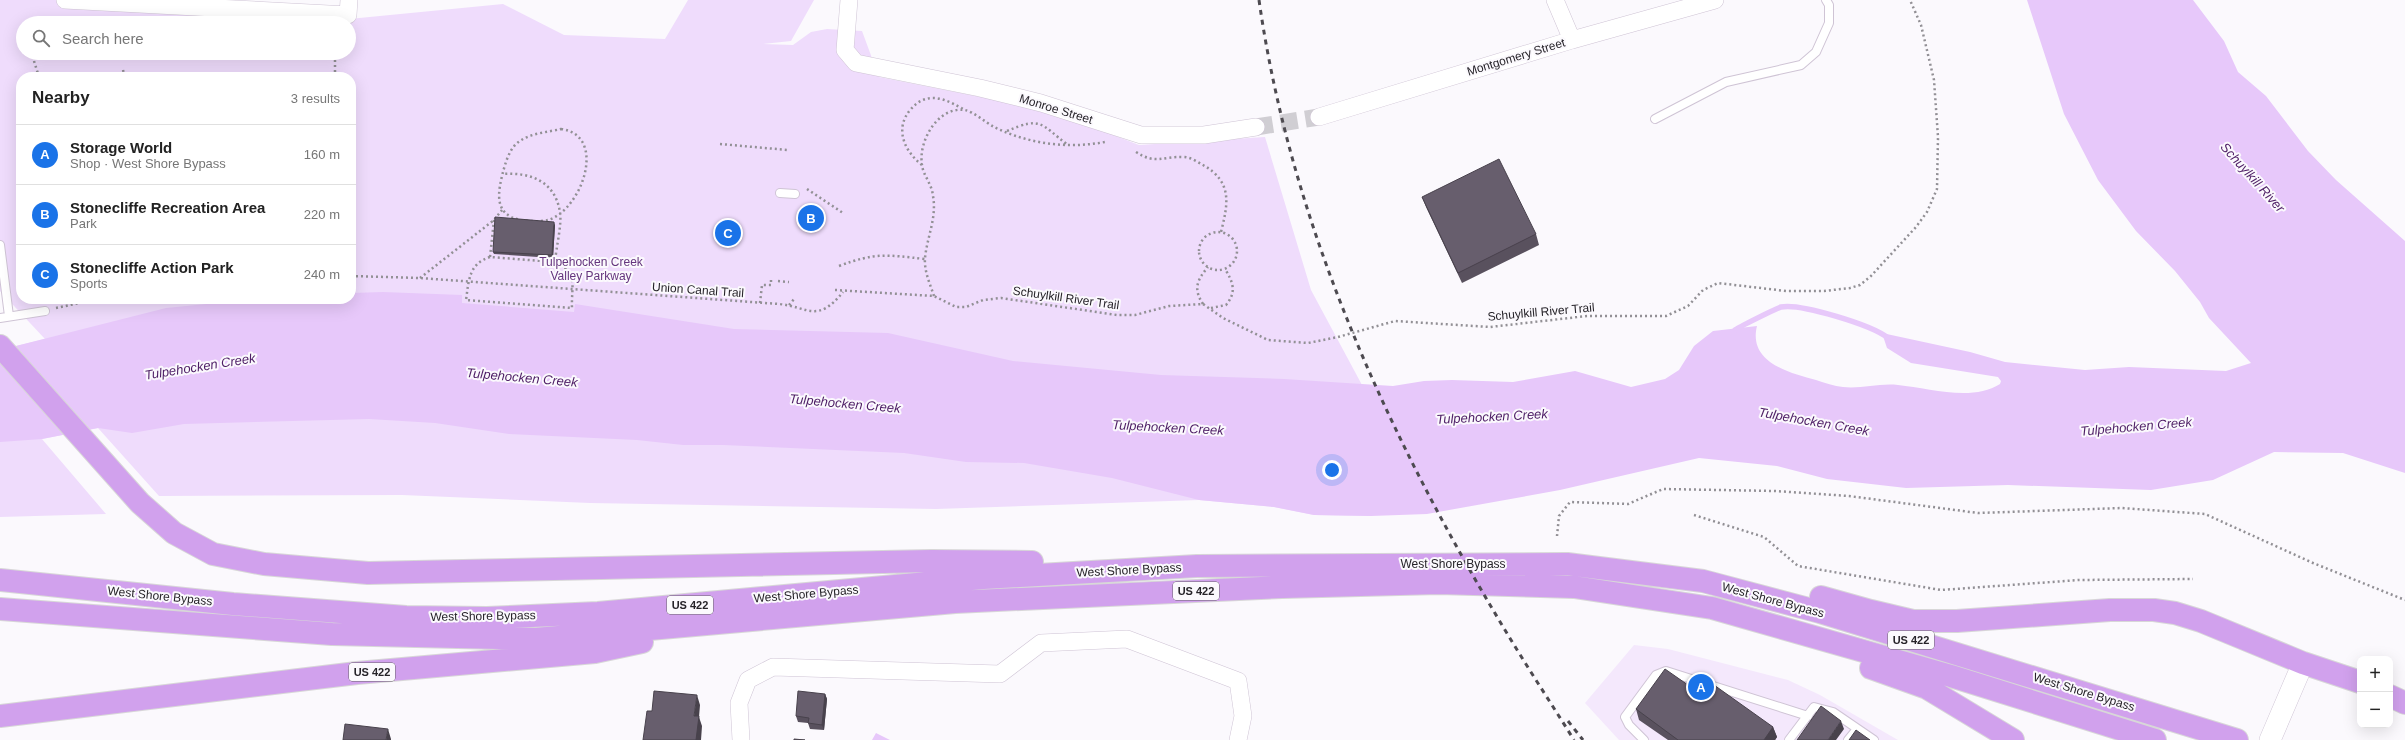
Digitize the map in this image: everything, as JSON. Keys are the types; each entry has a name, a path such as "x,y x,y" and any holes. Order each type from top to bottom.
{"highway":[{"path":"0,346 140,503 174,533 213,554 264,564 368,573 931,561 1380,564"},
{"name":"West Shore Bypass","path":"0,580 233,604 406,617 487,618 598,613 991,578 1197,566 1380,564 1580,565 1703,581 1820,612 2237,740"},
{"path":"1580,565 1711,568 1870,611 1914,621 1957,621 2110,610 2154,610 2176,613 2201,621 2303,664 2357,681"},
{"name":"West Shore Bypass","path":"0,609 332,634 536,639 955,602 1282,587 1440,583 1574,586 1712,608 1951,676 2155,740"},
{"path":"1650,598 1909,681 1945,698 2013,740"},
{"name":"US 422","path":"0,716 357,673 595,652 742,620"},
{"path":"2393,697 2405,702"}],"street":[{"path":"65,0 349,7"},
{"name":"Monroe Street","path":"849,0 845,50 856,63 980,88 1041,103 1141,135 1204,136 1256,127"},
{"path":"1555,0 1572,40"},
{"name":"Montgomery Street","path":"1319,117 1572,40 1715,0"},
{"path":"742,740 739,703 748,680 773,667 1000,674 1041,643 1126,639 1238,681 1243,716 1238,740"},
{"path":"2270,740 2303,664"}],"lane":[{"path":"1655,119 1726,82 1801,65 1816,52 1830,23 1829,5 1826,0"},
{"path":"780,193 795,194"},
{"path":"0,245 9,316"},
{"path":"0,318 46,311"},
{"path":"1644,740 1629,725 1625,717 1656,675 1666,671 1808,716"},
{"path":"1789,740 1814,707 1833,712 1874,740"},
{"path":"1848,740 1856,729"}],"path":[{"name":"Schuylkill River Trail","path":"835,290 843,292 934,296 956,307 966,307 983,300 1001,298 1117,315 1135,315 1169,306 1204,304 1223,318 1268,340 1308,343 1338,337 1395,321 1490,327 1587,316 1666,316 1688,306 1703,290 1718,283 1786,291 1824,292 1850,288 1860,285 1871,276 1916,227 1927,212 1937,189 1938,137 1934,80 1922,25 1910,0"},
{"path":"334,72 335,60"},
{"path":"34,61 37,72"},
{"path":"934,296 926,272 925,259 932,227 934,197 922,165 912,157 902,137 902,125 906,114 914,105 924,99 934,98 966,110 1006,132 1023,139 1048,144 1082,146 1106,142"},
{"path":"922,165 926,136 934,124 953,111 966,110"},
{"path":"1006,132 1029,123 1036,122 1043,125 1069,145"},
{"path":"561,129 574,134 586,150 587,163 581,187 575,198 560,213 548,220 527,220 514,218 502,210 497,197 506,160 520,141 561,129"},
{"path":"720,144 788,150"},
{"path":"1130,149 1153,160 1186,157 1195,160 1216,174 1225,187 1227,206 1221,232"},
{"path":"503,174 522,173 542,182 553,194 560,213 555,262"},
{"path":"802,185 843,213"},
{"path":"420,278 494,220 502,210"},
{"path":"490,256 494,220"},
{"path":"1221,232 1232,238 1238,249 1235,262 1219,271 1208,268 1200,257 1201,245 1209,235 1221,232"},
{"path":"840,266 862,258 881,254 925,259"},
{"path":"490,256 555,262 568,270 572,277 572,308 466,300 469,274 480,260 490,256"},
{"path":"1204,304 1197,293 1197,286 1201,275 1208,268"},
{"path":"1210,308 1226,305 1233,293 1232,282 1225,269"},
{"name":"Union Canal Trail","path":"356,276 420,278 789,305 809,313 821,310 835,302 843,292"},
{"path":"760,303 762,285 771,285 771,279"},
{"path":"778,281 789,282"},
{"path":"789,305 795,298"},
{"path":"1557,536 1559,516 1570,502 1628,504 1663,490 1775,491 1849,496 1978,513 2122,508 2198,513 2205,514 2313,563 2405,600"},
{"path":"1694,515 1764,537 1798,566 1941,590 2079,580 2194,579"}],"shaded area":[{"path":"1634,645 1668,649 1788,680 1820,695 1898,740 1619,740 1585,703"}],"green space":[{"name":"Tulpehocken Creek Valley Parkway","path":"0,0 143,0 142,10 224,16 16,16 16,60 356,60 356,18 503,4 564,35 665,39 688,0 814,0 791,41 763,44 793,45 811,32 827,29 862,31 879,77 1011,103 1077,121 1139,145 1265,137 1311,290 1362,385 1371,516 1314,515 1274,507 1199,500 936,509 590,503 402,495 159,496 98,428 42,439 106,514 0,517 0,350 45,339 0,291"}],"water":[{"path":"2027,0 2193,0 2224,41 2238,72 2266,96 2308,151 2336,180 2405,241 2405,473 2343,453 2274,452 2213,480 2151,490 2008,485 1906,488 1827,479 1777,466 1699,458 1560,490 1427,514 1371,516 1314,515 1274,507 1199,500 1112,478 1024,463 966,462 904,453 723,445 683,445 637,440 509,434 435,423 369,419 184,424 132,433 98,428 42,439 0,442 0,350 166,308 206,304 356,304 356,293 383,292 462,295 462,303 574,312 575,304 734,329 888,333 1013,361 1161,375 1284,379 1393,386 1424,381 1452,380 1513,382 1575,371 1631,387 1665,379 1679,370 1694,346 1713,331 1757,326 1756,338 1759,349 1773,364 1794,374 1843,387 1898,385 1937,391 1964,393 1989,389 2000,384 2001,381 1998,377 1911,363 1887,348 1882,333 1970,352 2005,362 2085,370 2129,367 2226,371 2251,363 2209,318 2200,302 2175,271 2136,231 2098,180 2064,114"},
{"path":"876,733 890,740 872,740"}],"building":[{"path":"1499,159 1536,234 1458,273 1422,197"},
{"path":"495,217 554,222 552,255 493,252"},
{"path":"1665,669 1698,692 1707,680 1773,727 1764,740 1678,740 1636,709"},
{"path":"654,691 697,695 694,716 699,716 696,740 643,740 647,711 652,711"},
{"path":"798,691 825,694 822,725 808,723 809,718 796,716"},
{"path":"1821,706 1841,721 1828,740 1797,740"},
{"path":"345,724 388,729 386,740 343,740"},
{"path":"1856,730 1870,740 1849,740"}],"waterway":[{"path":"1735,330 1778,308 1790,307 1803,308 1852,321 1888,338"}],"tunnel":[{"path":"1256,127 1319,117"}],"railway":[{"path":"1259,0 1274,84 1294,166 1320,247 1350,327 1384,405 1462,556 1513,644 1574,740"},
{"path":"1568,721 1583,740"}],"place":[{"name":"Stonecliffe Recreation Area","path":"811,218"},
{"name":"Stonecliffe Action Park","path":"728,233"},
{"name":"Storage World","path":"1701,687"}],"water label":[{"name":"Schuylkill River","path":"2253,177"},
{"name":"Tulpehocken Creek","path":"200,366"},
{"name":"Tulpehocken Creek","path":"522,377"},
{"name":"Tulpehocken Creek","path":"845,403"},
{"name":"Tulpehocken Creek","path":"1492,416"},
{"name":"Tulpehocken Creek","path":"1814,421"},
{"name":"Tulpehocken Creek","path":"2136,426"},
{"name":"Tulpehocken Creek","path":"1168,427"}]}
